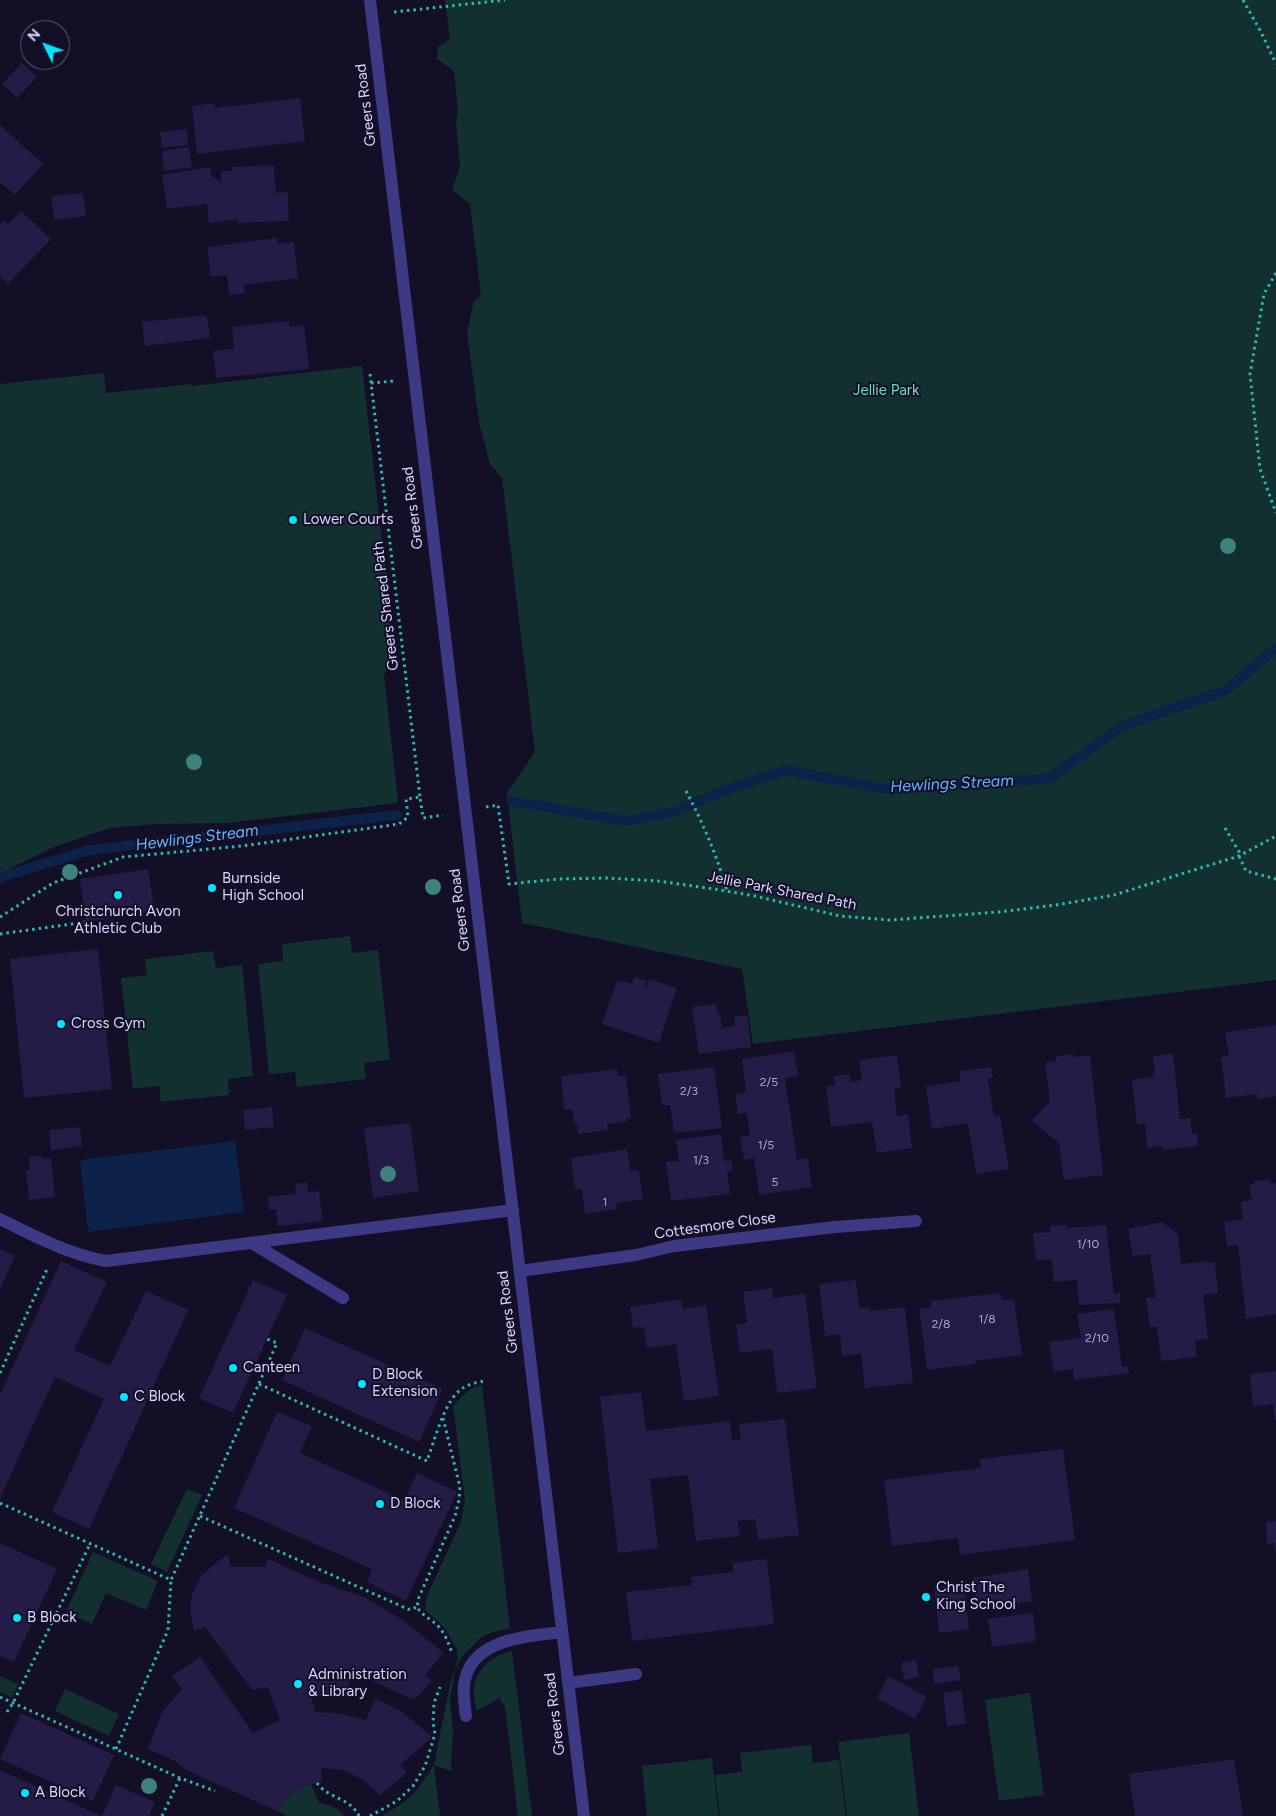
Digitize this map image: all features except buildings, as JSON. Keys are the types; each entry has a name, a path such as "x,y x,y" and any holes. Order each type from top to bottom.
{"street":[{"name":"Greers Road","path":"370,0 584,1816"},
{"path":"0,1219 57,1247 93,1259 106,1261 513,1210"},
{"name":"Cottesmore Close","path":"520,1271 636,1255 674,1246 835,1227 916,1221"},
{"path":"252,1243 343,1298"},
{"path":"466,1716 464,1685 471,1665 485,1650 503,1642 562,1632"},
{"path":"568,1683 636,1674"}],"path":[{"path":"372,15 505,0"},
{"path":"1243,0 1276,64"},
{"path":"1276,273 1264,294 1250,374 1260,469 1276,513"},
{"name":"Greers Shared Path","path":"370,374 420,797"},
{"path":"371,384 380,382"},
{"path":"686,791 701,819 719,862 727,891"},
{"path":"0,917 53,883 123,857 242,846 399,824 408,817 406,799 420,797 423,818 440,816"},
{"name":"Jellie Park Shared Path","path":"492,806 498,805 508,884 558,879 607,878 658,881 727,891 840,916 889,920 999,912 1114,895 1240,856 1276,836"},
{"path":"1224,828 1246,871 1276,879"},
{"path":"0,934 86,922"},
{"path":"0,1373 57,1247"},
{"path":"116,1749 168,1630 171,1580 277,1344 267,1339"},
{"path":"259,1384 427,1461 443,1418 454,1396 462,1388 486,1381"},
{"path":"443,1418 460,1487 459,1500 455,1516 419,1597 417,1607 422,1615 438,1626 447,1640 452,1653 451,1659"},
{"path":"0,1503 171,1580"},
{"path":"200,1516 410,1610 417,1607"},
{"path":"6,1712 13,1703 90,1544"},
{"path":"370,1816 397,1801 413,1786 425,1766 435,1734 433,1722 434,1703 443,1679"},
{"path":"0,1697 180,1778 215,1791"},
{"path":"162,1816 180,1778"},
{"path":"317,1783 321,1790 346,1802 356,1810 359,1816"}],"green space":[{"name":"Jellie Park","path":"445,0 1276,0 1276,980 753,1044 742,969 522,923 507,793 535,752 502,478 490,464 479,422 467,332 474,301 481,296 470,204 452,190 460,166 454,71 437,59 438,47 450,39"},
{"path":"362,366 395,655 384,675 398,803 228,823 156,824 110,828 54,847 0,875 0,384 104,373 106,393 191,384 191,386"},
{"path":"350,936 352,953 378,950 390,1060 364,1063 366,1079 297,1087 295,1072 269,1074 258,964 283,961 282,944"},
{"path":"213,951 216,968 242,965 253,1076 228,1079 229,1095 161,1102 159,1086 133,1089 121,978 147,975 145,959"},
{"path":"482,1385 510,1628 490,1633 480,1638 461,1658 455,1671 450,1699 453,1731 451,1771 434,1765 450,1684 458,1659 457,1649 446,1630 425,1610 427,1596 461,1522 465,1499 453,1406 469,1390"},
{"path":"187,1489 202,1495 167,1572 151,1564"},
{"path":"93,1552 158,1581 146,1610 106,1593 92,1624 66,1612"},
{"path":"512,1651 532,1816 518,1816 505,1707 499,1698 477,1711 474,1696 475,1681 482,1669 492,1659"},
{"path":"0,1676 18,1684 12,1698 0,1692"},
{"path":"65,1689 119,1714 109,1736 55,1711"},
{"path":"1030,1693 1044,1795 999,1801 985,1700"},
{"path":"909,1733 919,1816 847,1816 838,1742"},
{"path":"811,1745 813,1763 839,1760 846,1816 720,1816 715,1775 742,1772 740,1753"},
{"path":"712,1758 719,1816 647,1816 642,1766"},
{"path":"434,1765 440,1816 382,1816 406,1801 417,1790"},
{"path":"311,1784 319,1803 337,1808 344,1816 287,1816 277,1811 292,1794"}],"water":[{"path":"235,1141 244,1212 88,1232 80,1160"}],"waterway":[{"name":"Hewlings Stream","path":"511,801 625,821 674,812 720,792 786,770 885,789 1050,778 1122,726 1225,691 1276,648"},
{"name":"Hewlings Stream","path":"0,879 4,876 90,850 397,815"}],"place":[{"name":"Lower Courts","path":"293,520"},
{"name":"Burnside High School","path":"212,888"},
{"name":"Christchurch Avon Athletic Club","path":"118,895"},
{"name":"Cross Gym","path":"61,1024"},
{"name":"Canteen","path":"233,1368"},
{"name":"D Block Extension","path":"362,1384"},
{"name":"C Block","path":"124,1397"},
{"name":"D Block","path":"380,1504"},
{"name":"Christ The King School","path":"926,1597"},
{"name":"B Block","path":"17,1618"},
{"name":"Administration & Library","path":"298,1684"},
{"name":"A Block","path":"25,1793"}]}
